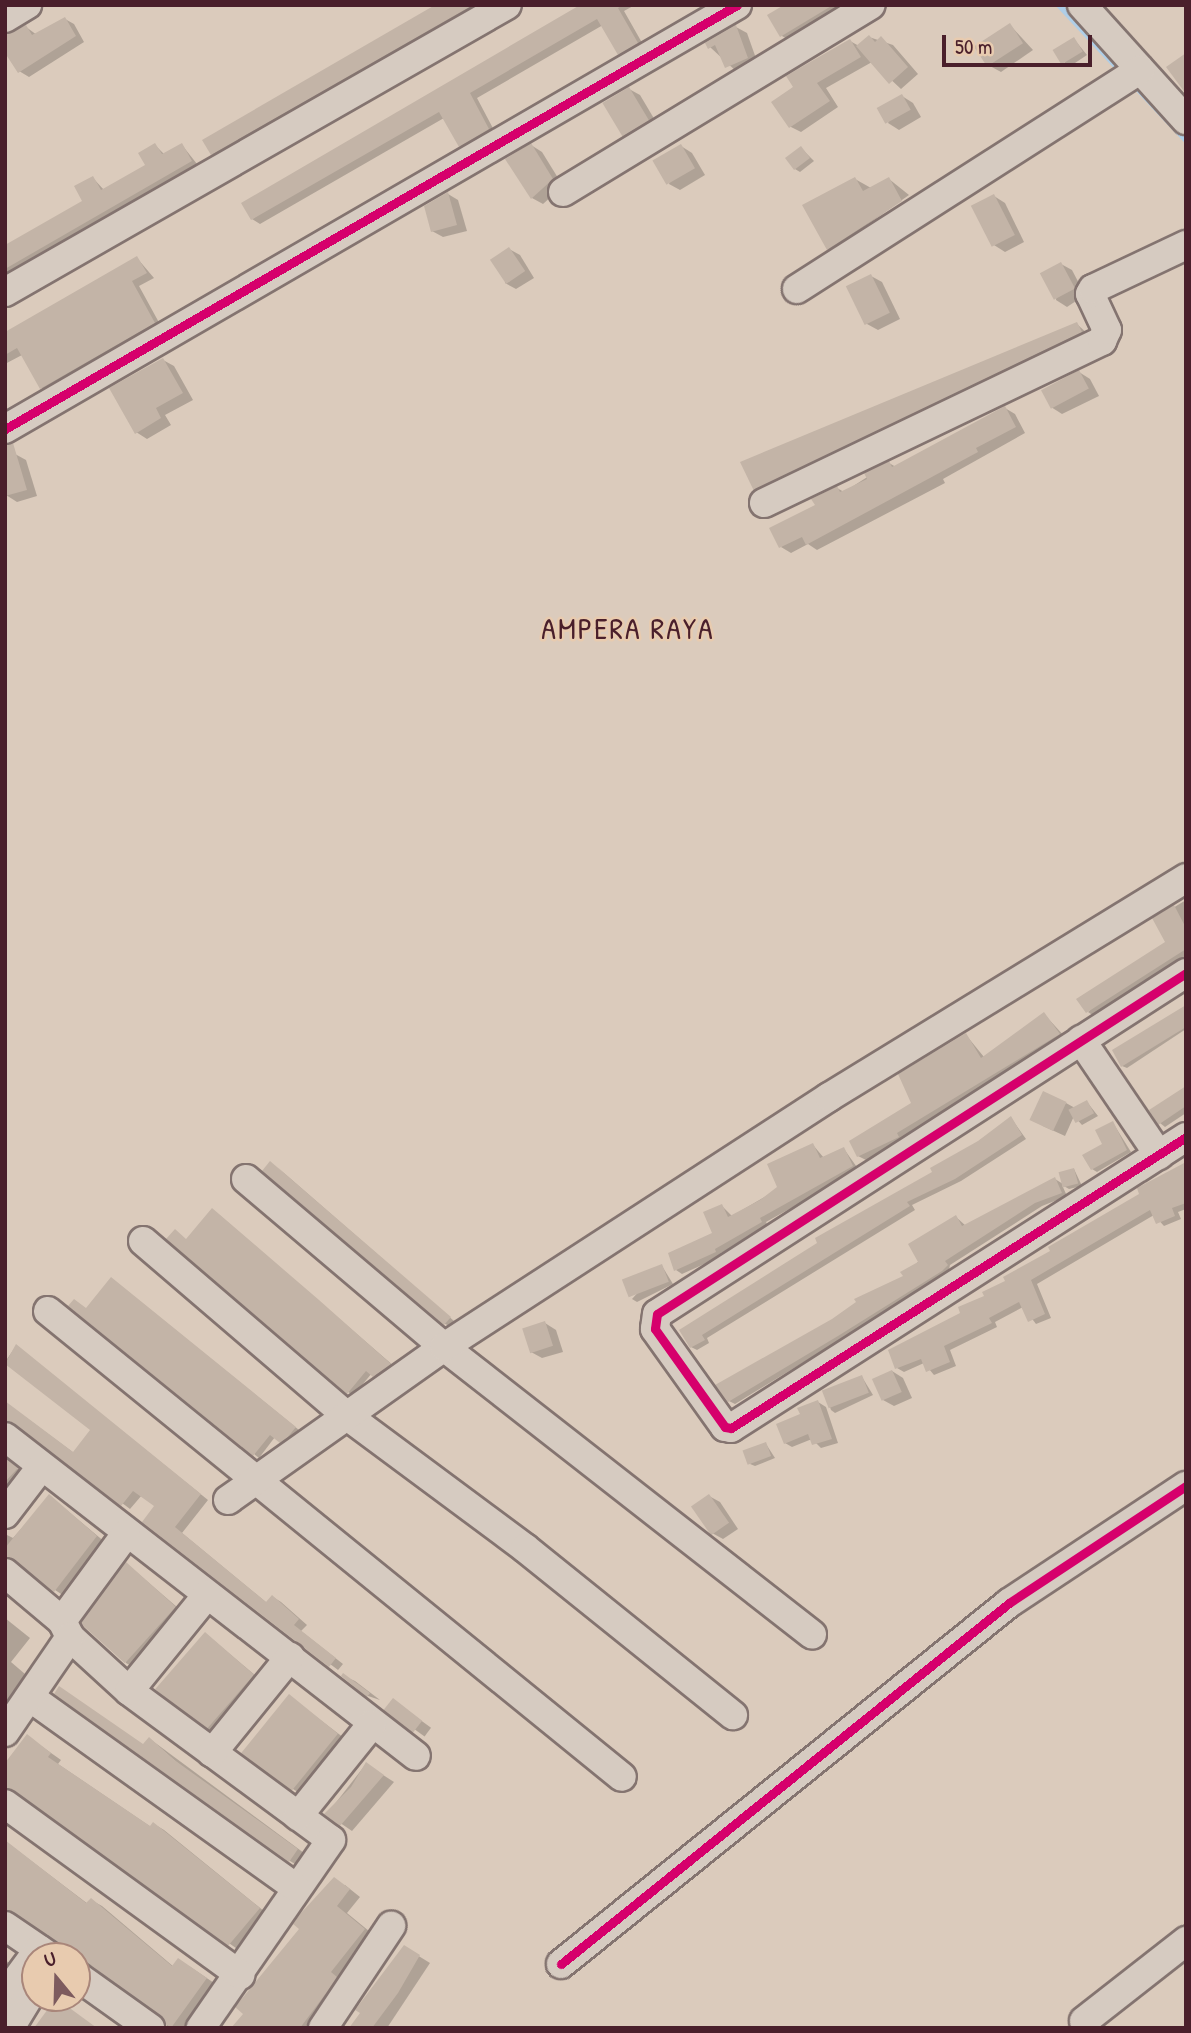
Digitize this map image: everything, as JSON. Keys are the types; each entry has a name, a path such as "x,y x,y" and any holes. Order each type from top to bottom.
{"street":[{"path":"5,18 27,5"},
{"path":"5,292 507,5"},
{"path":"5,429 737,5"},
{"path":"563,192 871,5"},
{"path":"1082,5 1186,120"},
{"path":"797,289 1140,70"},
{"path":"764,503 1102,341 1107,330 1090,294 1093,289 1186,245"},
{"path":"228,1500 444,1346 829,1097 1186,878"},
{"path":"1186,973 657,1314 654,1329 725,1427 732,1428 1186,1137"},
{"path":"1081,1040 1158,1155"},
{"path":"246,1180 444,1346 812,1634"},
{"path":"143,1241 346,1415 525,1548 733,1715"},
{"path":"48,1311 622,1777"},
{"path":"5,1437 126,1534 416,1756"},
{"path":"5,1514 41,1467"},
{"path":"561,1964 1009,1603 1186,1486"},
{"path":"5,1732 31,1698 66,1629 126,1534"},
{"path":"5,1573 129,1691 331,1842 295,1887 240,1975 201,2028"},
{"path":"129,1691 206,1595"},
{"path":"212,1753 290,1657"},
{"path":"31,1698 295,1887"},
{"path":"298,1816 372,1724"},
{"path":"5,1804 240,1975"},
{"path":"5,1926 29,1942"},
{"path":"323,2028 391,1926"},
{"path":"1084,2021 1186,1941"},
{"path":"5,1995 21,1977"},
{"path":"91,1986 150,2028"},
{"path":"10,2028 21,2010"}],"building":[{"path":"435,5 473,5 211,155 202,140"},
{"path":"580,5 623,5 618,8 638,43 618,55 597,19 470,93 489,129 459,147 439,112 251,220 241,203"},
{"path":"784,5 833,5 780,37 767,15"},
{"path":"65,17 76,36 18,73 5,53 5,35 26,25 32,35"},
{"path":"1010,23 1023,43 987,67 974,46"},
{"path":"736,25 748,58 725,68 715,45 708,49 705,43"},
{"path":"869,35 875,42 881,36 908,67 889,84 856,46"},
{"path":"1074,37 1083,52 1061,64 1053,50"},
{"path":"850,39 861,57 817,83 830,101 789,128 771,102 793,87 786,76"},
{"path":"1186,53 1186,94 1166,67"},
{"path":"629,87 649,120 623,136 602,103"},
{"path":"902,94 911,110 885,124 877,108"},
{"path":"155,143 162,154 182,143 192,161 5,269 5,245 82,201 74,186 93,176 101,190 145,165 138,153"},
{"path":"531,143 553,179 531,199 505,159"},
{"path":"681,144 695,168 666,185 652,160"},
{"path":"801,146 810,158 794,170 785,158"},
{"path":"855,177 863,191 889,177 902,201 827,250 802,205"},
{"path":"448,192 457,225 431,232 424,206"},
{"path":"994,194 1015,235 992,247 971,206"},
{"path":"509,247 525,271 506,284 490,260"},
{"path":"137,256 147,273 132,281 155,323 40,389 17,348 5,355 5,332"},
{"path":"1061,262 1075,288 1054,300 1040,273"},
{"path":"871,274 890,313 865,325 846,286"},
{"path":"1077,322 1082,332 754,491 740,462"},
{"path":"163,358 183,393 156,408 161,418 135,434 109,388"},
{"path":"1079,370 1089,389 1051,409 1041,390"},
{"path":"1005,406 1016,427 976,448 978,452 806,545 802,537 779,548 769,528 815,505 811,499 837,486 840,492 867,479 864,473 889,461 892,467"},
{"path":"13,443 27,490 5,496 5,446"},
{"path":"1174,905 1186,928 1186,949 1086,1013 1076,999 1165,942 1152,918"},
{"path":"1186,1005 1186,1027 1121,1067 1112,1050"},
{"path":"1044,1012 1060,1034 897,1133 899,1137 857,1157 849,1141 911,1103 898,1074 966,1033 981,1058"},
{"path":"1186,1086 1186,1106 1158,1125 1149,1110"},
{"path":"1043,1091 1067,1102 1053,1131 1029,1120"},
{"path":"1087,1100 1094,1113 1076,1123 1068,1110"},
{"path":"1011,1116 1022,1135 955,1179 907,1202 910,1206 702,1335 705,1340 690,1348 679,1330 817,1243 815,1238 932,1172 930,1168 978,1141"},
{"path":"1113,1121 1127,1150 1091,1170 1082,1155 1102,1144 1095,1130"},
{"path":"813,1143 820,1158 844,1147 853,1166 760,1218 762,1222 715,1249 716,1252 674,1271 668,1253 712,1233 703,1212 722,1204 728,1217 760,1200 777,1187 767,1164"},
{"path":"270,1161 451,1317 444,1325 262,1171"},
{"path":"1186,1162 1186,1203 1172,1208 1175,1216 1156,1224 1150,1210 1031,1280 1045,1314 1028,1322 1019,1302 989,1318 992,1323 944,1346 950,1362 926,1372 921,1359 895,1369 888,1350 960,1313 958,1307 984,1296 982,1292 1005,1281 1003,1277 1050,1251 1048,1247 1139,1194 1137,1188"},
{"path":"1074,1168 1078,1183 1063,1188 1059,1172"},
{"path":"1055,1177 1062,1193 1035,1203 945,1261 948,1265 942,1271 838,1336 728,1402 715,1385 832,1319 856,1302 854,1299 903,1276 900,1272 918,1262 908,1244 956,1215 962,1226"},
{"path":"212,1208 391,1364 373,1377 366,1371 347,1394 166,1239 175,1229 186,1239"},
{"path":"662,1264 669,1282 629,1297 622,1279"},
{"path":"111,1277 296,1427 287,1438 280,1443 270,1435 253,1456 68,1306 74,1299 86,1308"},
{"path":"545,1321 553,1346 530,1353 522,1328"},
{"path":"16,1344 201,1494 175,1527 266,1602 272,1595 299,1619 294,1625 336,1658 329,1667 142,1522 154,1506 133,1491 121,1506 5,1421 5,1401 73,1452 90,1430 5,1364"},
{"path":"892,1370 902,1392 882,1401 872,1379"},
{"path":"862,1375 869,1393 829,1408 822,1390"},
{"path":"818,1400 832,1439 812,1445 808,1434 784,1444 776,1424 800,1414 797,1408"},
{"path":"766,1442 771,1456 748,1465 743,1451"},
{"path":"5,1458 18,1468 5,1482"},
{"path":"49,1494 97,1536 54,1592 5,1557 5,1548"},
{"path":"709,1494 729,1523 711,1535 691,1507"},
{"path":"126,1562 176,1607 125,1663 75,1618"},
{"path":"205,1632 254,1675 204,1732 155,1689"},
{"path":"343,1673 370,1693 367,1697 341,1676"},
{"path":"59,1686 143,1744 149,1737 173,1759 298,1849 289,1862 54,1694"},
{"path":"289,1694 338,1734 290,1793 241,1753"},
{"path":"393,1698 422,1721 412,1733 383,1711"},
{"path":"27,1734 51,1753 48,1757 150,1826 153,1822 260,1908 228,1946 5,1788 5,1763"},
{"path":"366,1762 384,1775 340,1826 324,1814 351,1787"},
{"path":"5,1840 86,1903 91,1898 172,1966 178,1958 207,1978 171,2028 91,1965 91,1942 58,1942 5,1910"},
{"path":"334,1877 350,1889 337,1906 365,1929 331,1972 337,1977 327,1992 300,2028 231,2028 243,2014 235,2007 299,1929 293,1924 301,1913"},
{"path":"404,1945 420,1955 398,1993 372,2028 349,2028 360,2013 355,2010"},
{"path":"46,2012 75,2012 97,2028 34,2028"}],"waterway":[{"path":"1059,5 1116,66"},
{"path":"1139,90 1186,140"}],"cycle path":[{"path":"5,429 737,5"},
{"path":"1186,973 657,1314 655,1329 725,1427 731,1428 1186,1137"},
{"path":"561,1964 1009,1603 1186,1486"}],"district":[{"name":"AMPERA RAYA","path":"628,628"}]}
